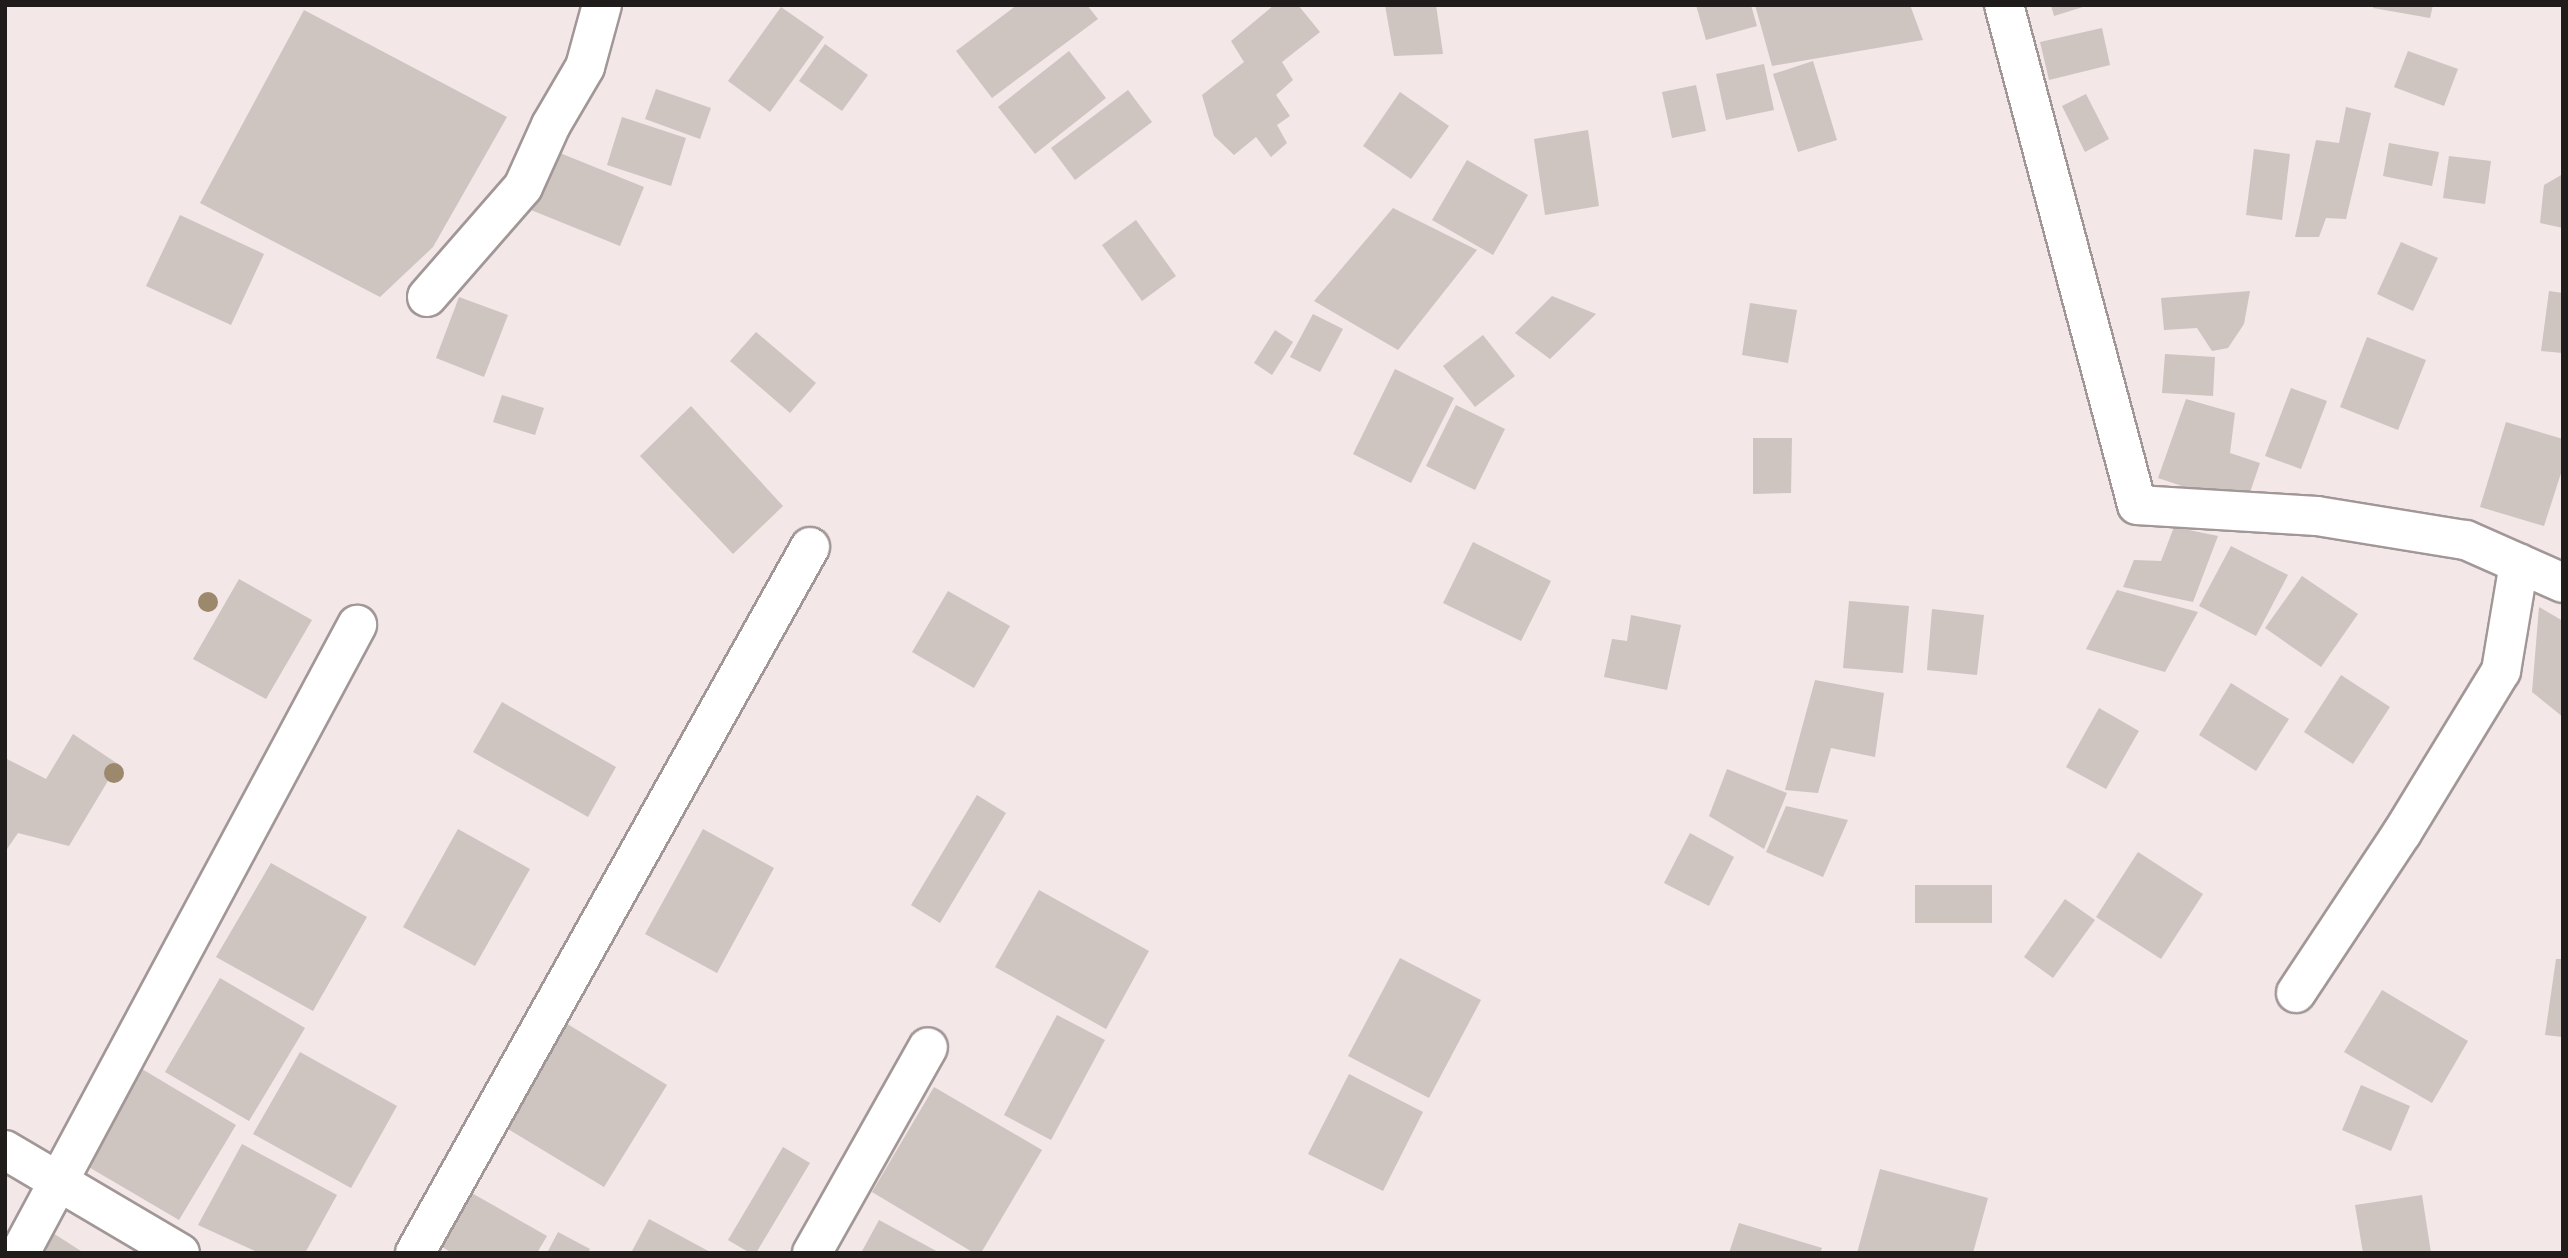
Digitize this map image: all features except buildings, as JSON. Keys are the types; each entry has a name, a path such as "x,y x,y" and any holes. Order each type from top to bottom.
{"street":[{"path":"427,297 523,187 551,125 585,67 602,5"},
{"path":"2004,5 2137,505 2318,516 2466,540 2563,583"},
{"path":"415,1253 810,547"},
{"path":"2297,993 2402,833 2501,671 2519,563"},
{"path":"20,1253 357,625"},
{"path":"811,1253 928,1047"},
{"path":"5,1150 180,1253"}]}
